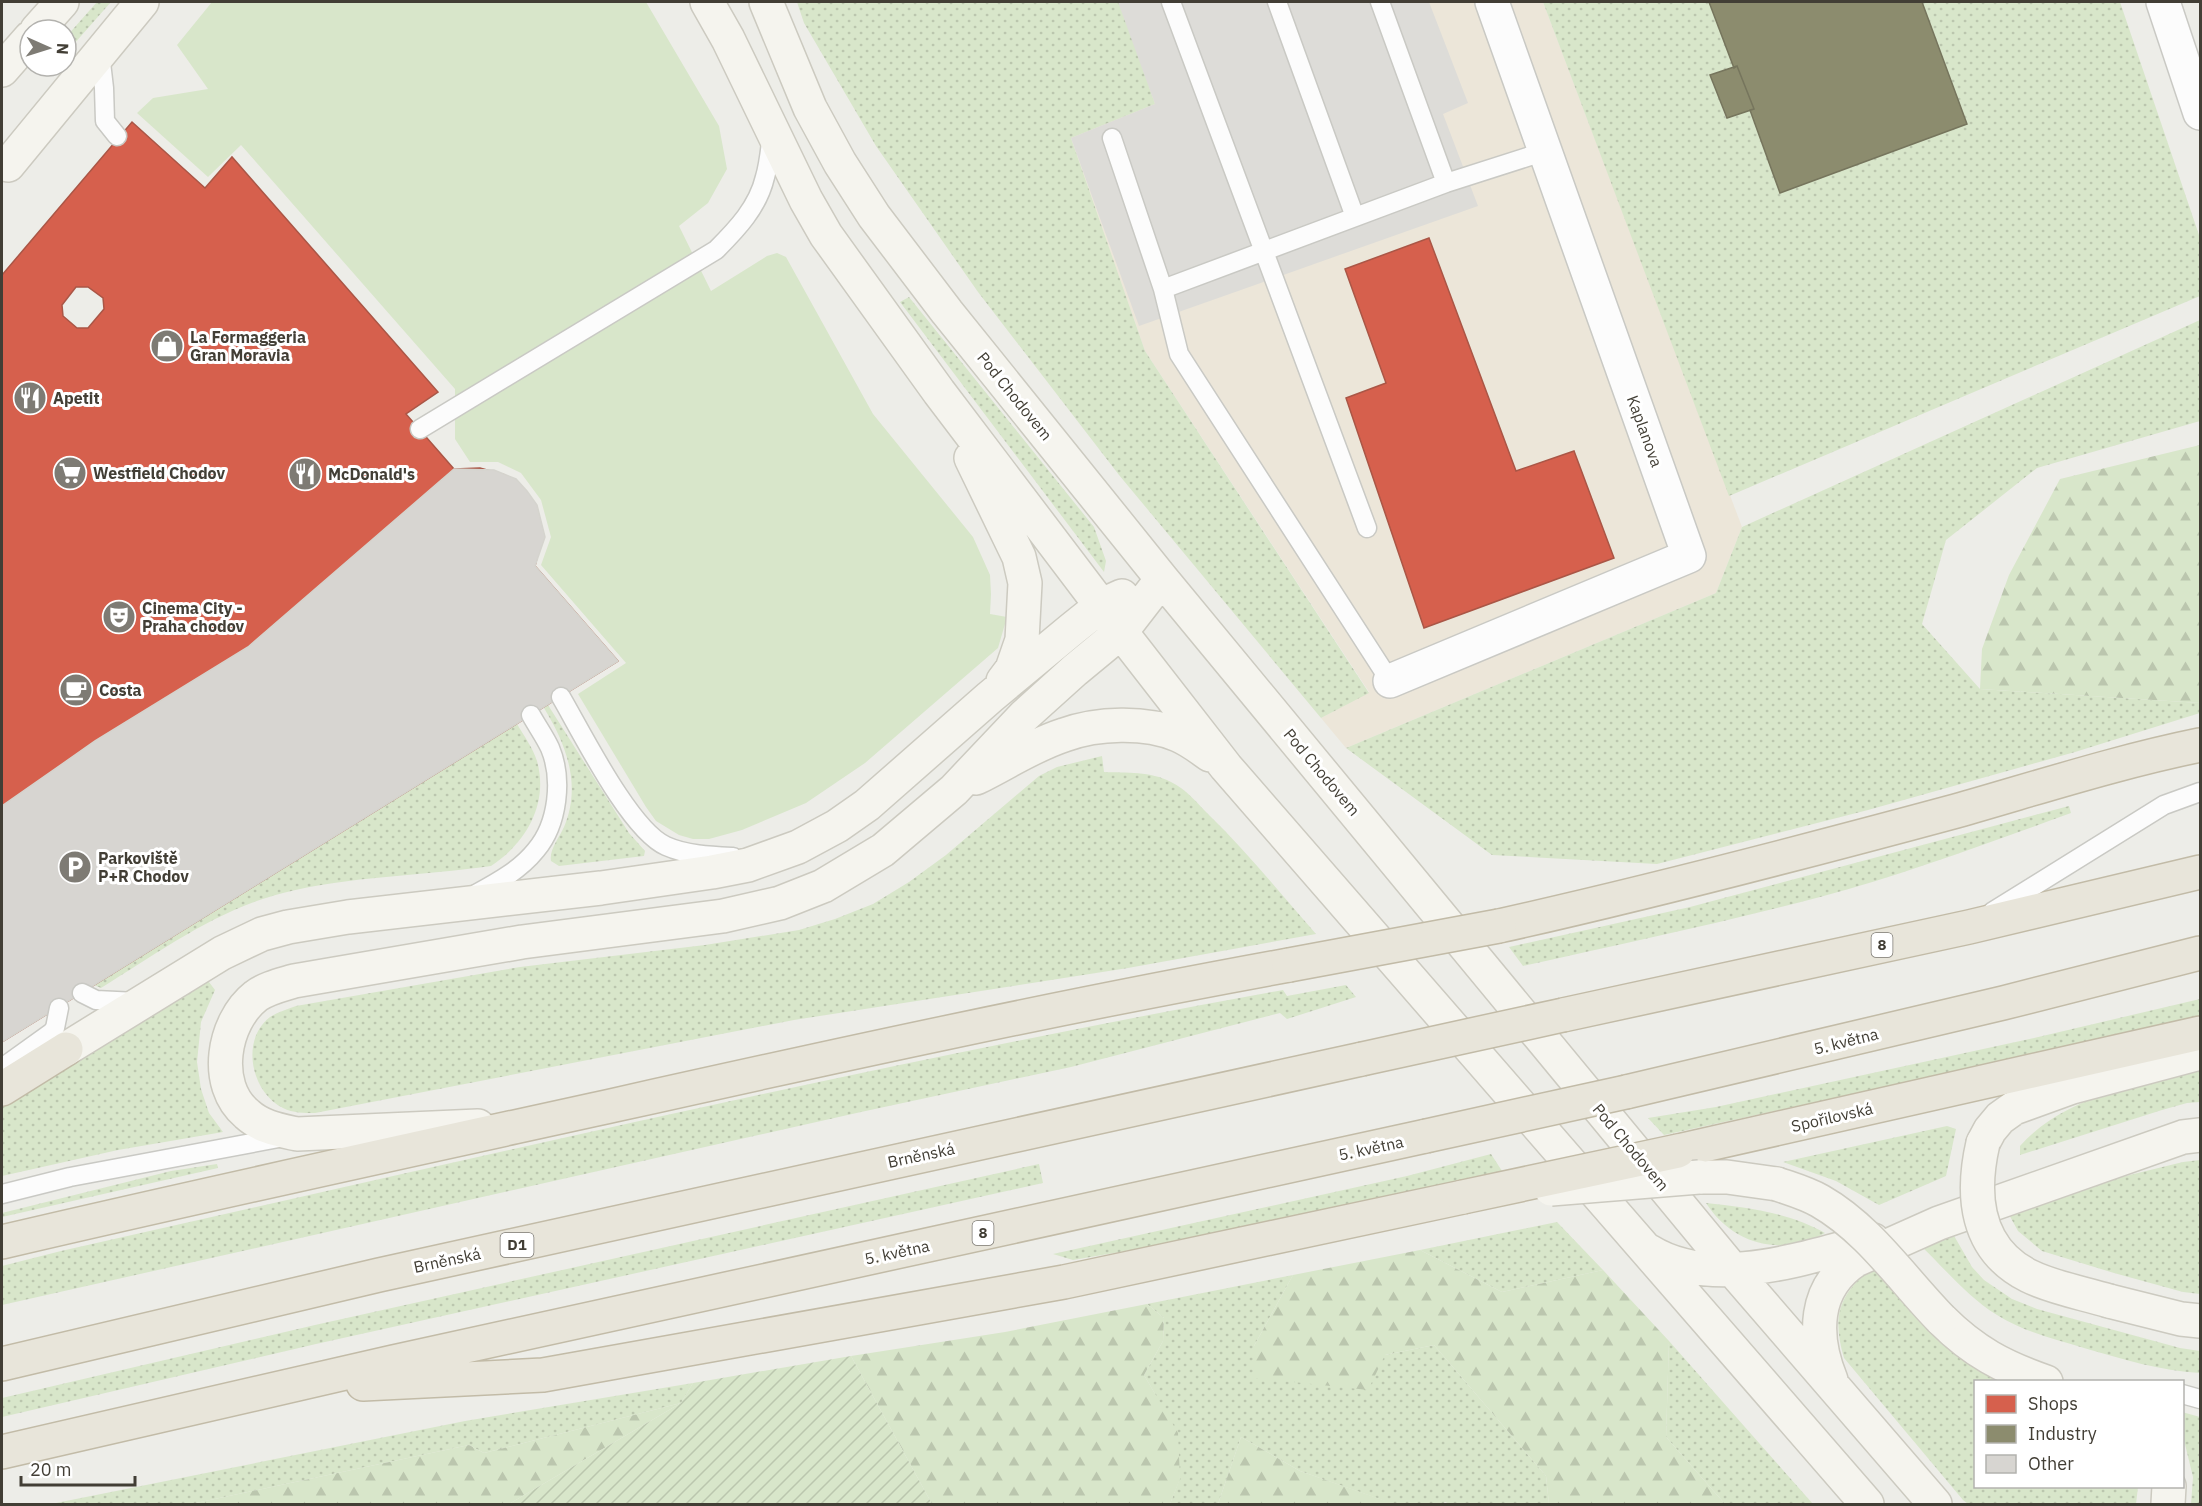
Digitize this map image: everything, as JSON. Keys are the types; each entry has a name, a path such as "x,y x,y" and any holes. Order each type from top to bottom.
{"highway":[{"path":"2146,756 2200,735"},
{"path":"2,1242 980,1024 1498,926 1634,896 1982,804 2146,756 2200,744"},
{"name":"8","path":"1033,1130 1969,927 2200,872"},
{"name":"5. května","path":"274,1389 1626,1092 1959,1014 2200,952"},
{"name":"Spořilovská","path":"274,1389 543,1375 1064,1282 1678,1151 2200,1032"},
{"path":"2,1089 66,1049"},
{"name":"Brněnská","path":"2,1364 367,1278 1033,1130"},
{"path":"2,1452 274,1389"}],"main road":[{"path":"48,18 62,2"},
{"path":"8,165 142,2"},
{"path":"707,2 728,39 772,134 826,235 939,392 1121,632 1226,766 1867,1504"},
{"name":"Pod Chodovem","path":"766,2 810,108 840,163 874,216 948,312 1162,579 1732,1269 1935,1504"},
{"path":"2,70 18,52"},
{"path":"939,392 1017,552 1025,583 1024,622 1017,656 1012,669 990,697"},
{"path":"66,1049 222,953 262,934 313,922 623,885 722,870 765,860 798,846 853,816 990,697 1102,606 1162,579"},
{"path":"527,1124 297,1134 271,1128 259,1123 236,1103 229,1087 226,1050 231,1030 242,1009 256,995 294,981 522,942 723,916 780,903 823,886 883,850 954,790 1023,716 1121,632 1162,579"},
{"path":"954,790 1050,740 1064,734 1093,728 1126,727 1164,731 1192,743 1226,766"},
{"path":"2200,1053 2072,1087 2014,1108 1995,1124 1983,1143 1977,1169 1978,1206 1983,1226 2001,1257 2030,1276 2109,1301 2181,1319 2200,1321"},
{"path":"1834,1387 1825,1366 1820,1328 1822,1302 1838,1274 1856,1260 1939,1224 2183,1137 2200,1135"},
{"path":"1463,1197 1700,1177 1727,1177 1777,1184 1820,1201 1852,1224 1884,1256 1918,1296 1958,1335 1996,1362 2048,1380"},
{"path":"1645,1249 1661,1258 1694,1268 1732,1269 1766,1266 1939,1224"},
{"path":"2168,1504 2169,1488"}],"street":[{"name":"Kaplanova","path":"1390,681 1689,556 1492,2"},
{"path":"2163,2 2200,113"}],"lane":[{"path":"1171,2 1367,528"},
{"path":"1277,2 1355,217"},
{"path":"1380,2 1446,183"},
{"path":"100,54 105,88 105,121 117,136"},
{"path":"420,429 716,250 735,231 754,205 765,178 772,134"},
{"path":"1112,138 1163,289 1179,354 1390,681"},
{"path":"1163,289 1446,183 1545,151"},
{"path":"561,697 619,796 637,823 654,839 678,850 704,855 765,860"},
{"path":"450,904 475,895 517,869 537,850 551,824 557,794 556,767 550,748 531,716"},
{"path":"1969,927 2164,805 2200,792"},
{"path":"82,993 96,1000 142,1002"},
{"path":"2,1068 52,1032 59,1008"},
{"path":"2,1194 70,1177 297,1134"},
{"path":"2184,1395 2200,1399"}],"shaded area":[{"path":"1118,2 1429,2 1468,103 1443,114 1478,206 1139,326 1071,138 1155,104"},
{"path":"1120,2 1543,2 1742,527 1716,593 1346,748 1321,718 1369,692 1145,351 1071,138"}],"green space":[{"path":"97,2 111,2 78,39 78,23"},
{"path":"212,2 646,2 719,126 727,169 708,203 679,226 711,291 767,256 777,253 786,257 873,414 973,537 990,575 990,614 1007,617 998,648 865,763 806,803 742,830 709,839 693,839 679,835 656,821 578,694 626,663 541,565 551,537 541,500 521,473 498,462 470,462 455,439 455,389 241,145 208,177 137,113 153,98 208,89 177,45"},
{"path":"797,2 1120,2 1155,104 1071,138 1145,351 1369,693 1321,718 1119,475 978,292 876,146 804,23"},
{"path":"1543,2 1709,2 1734,68 1711,76 1726,118 1750,110 1780,192 1967,124 1922,2 2120,2 2200,238 2200,296 1729,496"},
{"path":"909,297 1094,527 1106,561 1104,572 900,302"},
{"path":"2200,320 2200,421 2037,468 1946,540 1922,624 1980,689 2200,703 2200,713 2075,752 1868,810 1657,864 1492,855 1346,748 1716,593 1742,527"},
{"path":"2200,445 2200,703 1980,689 1982,649 2009,575 2060,479"},
{"path":"548,705 629,833 645,851 644,856 559,866 551,861 553,848 564,827 572,796 569,765 559,736 544,708"},
{"path":"517,724 537,761 540,792 532,821 524,834 504,857 491,866 334,883 283,893 234,910 211,921 101,988 94,985"},
{"path":"1102,756 1104,772 1138,773 1163,778 1187,793 1264,873 1316,934 1128,968 794,1020 315,1113 295,1112 283,1108 263,1090 257,1078 252,1052 261,1027 270,1017 296,1006 520,967 705,945 799,930 835,919 873,904 909,882 946,855 1039,776 1057,767"},
{"path":"2069,806 2071,813 1978,847 1783,907 1523,966 1509,947 1690,907"},
{"path":"206,978 215,990 201,1022 197,1062 201,1089 209,1113 223,1132 118,1150 2,1176 2,1105"},
{"path":"1346,985 1356,997 1287,1019 1280,1013 1071,1067 2,1305 2,1266 61,1251 670,1114 976,1049 1283,990 1287,996"},
{"path":"2200,999 2200,1016 1664,1135 1648,1118 1716,1107 2034,1038"},
{"path":"2200,1068 2200,1102 2162,1110 2020,1155 2020,1146 2038,1129 2081,1104 2127,1087"},
{"path":"1947,1126 1956,1129 1946,1176 1879,1205 1836,1181 1783,1162"},
{"path":"1491,1154 1502,1171 1143,1248 1073,1260 1053,1254 1407,1176"},
{"path":"2200,1160 2200,1294 2183,1292 2042,1251 2018,1231 2007,1211 2064,1191 2183,1162"},
{"path":"217,1164 218,1168 2,1217 2,1213 171,1171"},
{"path":"1039,1164 1043,1183 316,1344 2,1417 2,1398 315,1325"},
{"path":"1706,1203 1783,1216 1825,1233 1792,1244 1760,1243 1730,1229"},
{"path":"1557,1222 1603,1270 1502,1292 1420,1250"},
{"path":"1953,1234 1972,1267 1984,1280 2012,1299 2037,1309 2180,1348 2200,1351 2200,1373 2170,1370 2127,1360 2039,1334 2007,1321 1977,1300 1922,1247"},
{"path":"1420,1250 1502,1292 1603,1270 1669,1341 1666,1437 1725,1504 1549,1504 1546,1476 1434,1345 1385,1355 1368,1390 1255,1378 1254,1346 1293,1275"},
{"path":"1873,1268 1947,1347 1964,1360 2001,1380 1974,1380 1974,1488 2138,1488 2136,1504 1968,1504 1963,1500 1844,1358 1839,1330 1841,1307 1845,1297"},
{"path":"1293,1275 1254,1346 1385,1355 1434,1345 1546,1476 1549,1504 1450,1504 1445,1502 1442,1504 1385,1504 1385,1501 1300,1471 1241,1437 1218,1504 1170,1504 1180,1478 1155,1394 1144,1375 1163,1341 1164,1318 1147,1304"},
{"path":"1147,1304 1164,1318 1163,1341 1144,1375 1178,1433 1180,1479 1170,1504 932,1504 851,1356 1005,1332"},
{"path":"1669,1341 1813,1504 1725,1504 1666,1437"},
{"path":"851,1356 932,1504 509,1504 681,1403 693,1383"},
{"path":"693,1383 681,1403 484,1453 469,1445 191,1504 51,1504 465,1421"},
{"path":"681,1403 509,1504 191,1504 469,1445 484,1453"},
{"path":"2184,1413 2200,1417 2200,1504 2191,1504 2193,1477 2184,1440"},
{"path":"1241,1437 1300,1471 1386,1501 1385,1504 1218,1504"}],"building: Shops":[{"path":"132,122 205,188 232,157 438,392 406,414 454,469 480,468 505,475 524,491 537,512 542,537 535,566 618,661 2,1042 2,275","holes":["76,287 88,287 103,298 104,309 88,328 77,328 63,316 62,305"]},
{"path":"1429,238 1516,471 1574,451 1614,558 1424,628 1346,398 1386,383 1345,269"}],"building: Industry":[{"path":"1709,2 1922,2 1967,124 1780,193 1750,110 1754,109 1737,66 1734,68"},
{"path":"1737,66 1754,109 1727,118 1710,75"}],"building: Other":[{"path":"454,469 494,470 516,479 527,491 537,505 545,537 535,566 618,661 2,1042 2,806 95,741 248,647"}],"place":[{"name":"La Formaggeria Gran Moravia","path":"167,346"},
{"name":"Apetit","path":"30,398"},
{"name":"Westfield Chodov","path":"70,473"},
{"name":"McDonald's","path":"305,474"},
{"name":"Cinema City - Praha chodov","path":"119,617"},
{"name":"Costa","path":"76,690"},
{"name":"Parkoviště P+R Chodov","path":"75,867"}]}
